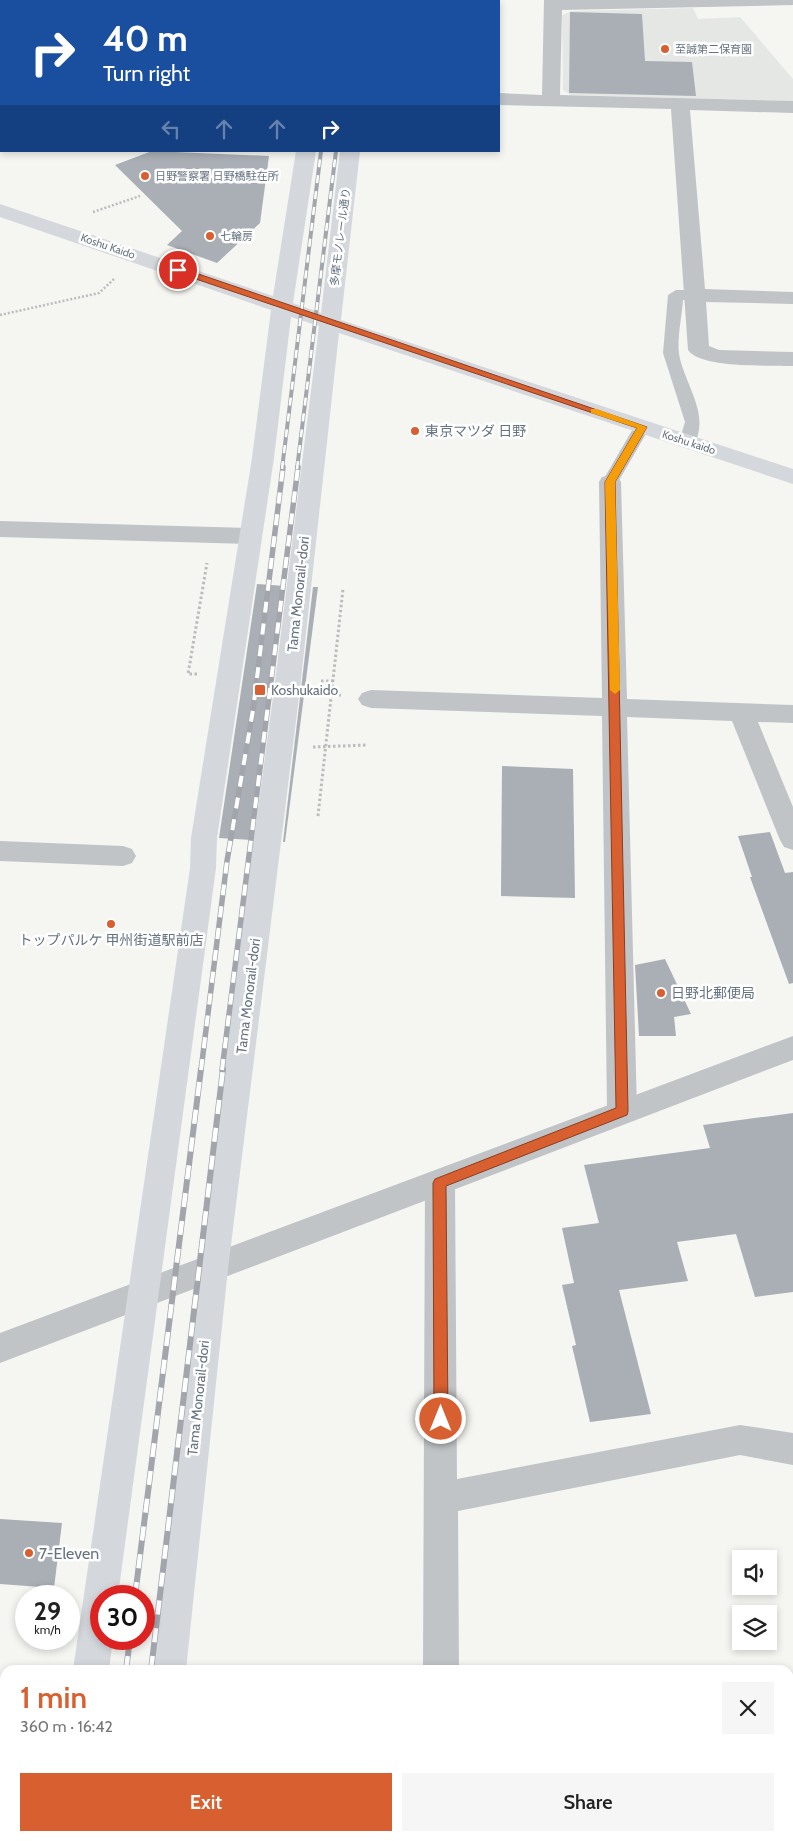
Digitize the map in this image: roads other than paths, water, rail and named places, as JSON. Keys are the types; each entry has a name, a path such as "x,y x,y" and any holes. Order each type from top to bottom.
{"main road":[{"path":"103,1585 203,868 204,838 249,536 263,458 282,306 306,152"},
{"name":"多摩モノレール通り","path":"330,322 350,152"},
{"name":"Koshu Kaido","path":"0,210 330,322"},
{"name":"Koshu kaido","path":"330,322 793,477"},
{"name":"Tama Monorail-dori","path":"169,1665 212,1269 280,749 330,322"},
{"path":"92,1665 94,1650"}],"street":[{"path":"551,100 552,3 793,0"},
{"path":"500,99 793,107"},
{"path":"680,103 699,350 717,356 793,359"},
{"path":"694,295 793,298"},
{"path":"610,482 616,708 614,743 622,1111"},
{"path":"0,528 249,536"},
{"path":"371,699 793,714"},
{"path":"742,713 793,840"},
{"path":"0,851 123,856"},
{"path":"0,1348 440,1183 622,1111 793,1048"},
{"path":"440,1183 441,1665"},
{"path":"442,1498 740,1440 793,1449"}],"lane":[{"path":"687,442 693,422 671,354 676,295 694,295"},
{"path":"610,482 642,427"}],"railway":[{"path":"282,469 321,152"},
{"path":"297,469 336,152"},
{"path":"201,1070 227,861 253,710 283,467"},
{"path":"222,1070 298,467"},
{"path":"136,1585 201,1069"},
{"path":"152,1665 223,1069"},
{"path":"127,1665 129,1650"}],"place":[{"name":"至誠第二保育園","path":"665,49"},
{"name":"日野警察署 日野橋駐在所","path":"145,176"},
{"name":"七輪房","path":"210,236"},
{"name":"東京マツダ 日野","path":"415,431"},
{"name":"Koshukaido","path":"260,690"},
{"name":"トップパルケ 甲州街道駅前店","path":"111,924"},
{"name":"日野北郵便局","path":"661,993"},
{"name":"7-Eleven","path":"29,1553"}]}
